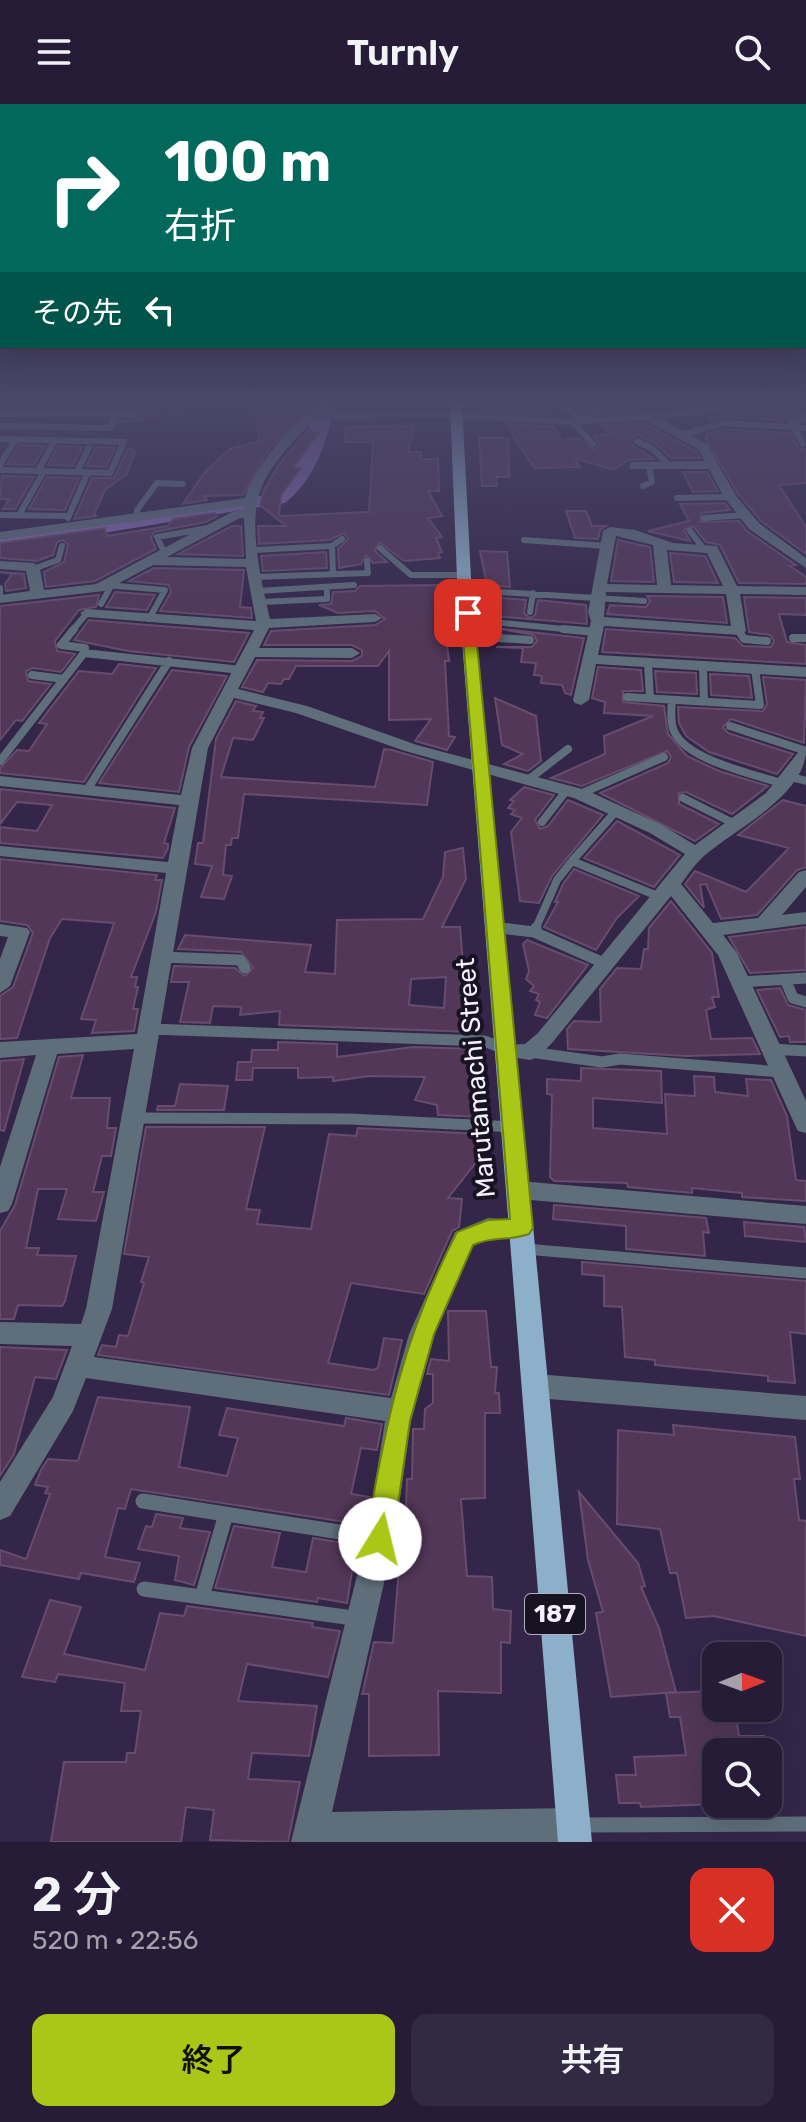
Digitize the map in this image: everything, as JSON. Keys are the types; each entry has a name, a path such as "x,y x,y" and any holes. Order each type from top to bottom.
{"main road":[{"name":"Marutamachi Street","path":"460,484 480,767 575,1833"}],"street":[{"path":"3,1498 64,1403 99,1309 188,801 200,748 264,625 255,577 250,507 261,484"},
{"path":"723,484 754,526 806,564"},
{"path":"0,536 69,522 137,519 250,507"},
{"path":"0,594 88,591 108,586 250,507"},
{"path":"581,700 597,627 595,612 610,531 630,533 659,543 712,549 732,590 739,613 739,631 597,627"},
{"path":"659,543 665,589"},
{"path":"158,557 255,577"},
{"path":"0,565 29,566 33,569 37,593"},
{"path":"599,594 665,589 806,591"},
{"path":"87,613 264,625 375,618"},
{"path":"246,661 352,653"},
{"path":"590,659 806,672"},
{"path":"230,692 301,709 360,731 573,793 617,810 696,853"},
{"path":"506,1050 530,1052 696,853 772,797 806,752"},
{"path":"0,781 188,801"},
{"path":"0,851 176,868"},
{"path":"764,923 806,876"},
{"path":"666,890 711,930 741,982 805,1121"},
{"path":"711,930 806,918"},
{"path":"0,930 20,932 0,986"},
{"path":"0,1050 148,1035"},
{"path":"0,1204 49,1047"},
{"path":"519,1190 806,1215"},
{"path":"523,1238 488,1228 464,1239 422,1334 401,1411 380,1539 310,1836 575,1833"},
{"path":"0,1333 90,1335"},
{"path":"80,1366 401,1411"},
{"path":"536,1386 806,1408"}],"lane":[{"path":"19,515 34,484"},
{"path":"0,515 69,522 83,484"},
{"path":"137,519 137,510 156,484"},
{"path":"643,486 647,484"},
{"path":"677,498 730,497"},
{"path":"704,518 745,515"},
{"path":"690,531 697,536 704,549"},
{"path":"255,577 332,546 342,539"},
{"path":"524,540 607,546"},
{"path":"33,569 58,560 62,546"},
{"path":"332,546 333,574"},
{"path":"380,548 411,575 533,593 599,594 644,601"},
{"path":"255,577 368,573 367,561"},
{"path":"255,577 327,599 327,587 354,585"},
{"path":"101,604 108,586 165,590 149,619"},
{"path":"530,612 533,593"},
{"path":"0,761 84,653 85,648 61,645 87,613"},
{"path":"492,622 597,627"},
{"path":"739,631 744,639 767,641"},
{"path":"469,636 530,640"},
{"path":"793,638 806,638"},
{"path":"84,653 169,661 246,661"},
{"path":"87,790 169,661"},
{"path":"648,663 650,698"},
{"path":"703,666 704,702"},
{"path":"627,697 760,705 755,669"},
{"path":"32,675 64,679"},
{"path":"672,700 671,719 677,738 704,756 784,779 806,781"},
{"path":"730,726 806,752"},
{"path":"528,780 568,749"},
{"path":"542,822 573,793 664,757"},
{"path":"683,798 735,824"},
{"path":"534,932 557,880 617,810"},
{"path":"572,861 666,890"},
{"path":"494,927 534,932 606,964"},
{"path":"161,957 240,960 245,968"},
{"path":"741,982 806,978"},
{"path":"785,979 793,998 806,1002"},
{"path":"148,1035 481,1041 506,1050"},
{"path":"772,1049 806,1051"},
{"path":"530,1052 602,1062 620,1059 781,1072"},
{"path":"132,1118 349,1119 513,1127"},
{"path":"523,1238 806,1273"},
{"path":"143,1501 380,1539"},
{"path":"202,1597 226,1514"},
{"path":"144,1589 361,1619"},
{"path":"575,1833 806,1824"}],"building":[{"path":"1,484 30,484 15,509 3,509 9,499 0,499"},
{"path":"43,484 76,484 65,510 29,509"},
{"path":"89,484 113,484 105,490 94,515 97,516 74,519"},
{"path":"197,484 249,484 243,495 204,496 207,500 183,504"},
{"path":"267,484 289,484 281,496 279,516 369,512 371,484 439,484 439,491 428,491 442,516 428,518 442,537 436,538 442,552 438,553 440,558 404,561 379,542 375,551 387,562 373,563 366,555 361,564 339,568 338,549 348,539 344,533 330,540 259,544 258,526 286,526 260,505"},
{"path":"689,484 714,484 718,491 693,492"},
{"path":"732,484 791,484 779,485 806,527 806,554 761,521"},
{"path":"725,503 730,510 701,513 700,522 739,521 747,531 796,565 790,566 806,577 806,584 739,583 720,545 706,542 693,526 684,530 690,541 648,531 689,521 680,504"},
{"path":"566,511 586,511 592,526 606,526 600,530 598,539 575,538"},
{"path":"215,513 217,516 206,522 154,532 151,538 156,549 95,581 46,587 44,572 64,562 68,545 63,540 57,542 53,555 37,561 0,558 0,543 105,528 107,536 168,526 173,519"},
{"path":"232,526 241,526 243,556 178,554"},
{"path":"618,540 650,547 654,582 611,581"},
{"path":"480,551 507,552 510,587 487,585"},
{"path":"326,552 327,568 263,571 261,556"},
{"path":"670,553 705,556 718,583 674,582"},
{"path":"154,568 244,570 240,607 251,608 252,618 160,611 171,592 169,585 129,581"},
{"path":"0,572 24,574 26,588 6,591 5,584 12,574"},
{"path":"440,585 449,661 445,661 449,736 455,737 447,750 415,741 431,719 389,720 389,651 378,666 296,666 289,679 284,679 281,684 268,683 263,692 242,687 257,660 352,661 362,656 362,650 352,645 264,645 271,631 375,625 385,619 375,611 338,613 319,605 331,604 333,592 355,591 360,586"},
{"path":"115,592 155,595 147,610 106,607"},
{"path":"99,595 96,607 79,610 55,641 57,651 75,654 61,672 33,668 26,671 28,681 51,684 22,721 16,720 0,740 0,606"},
{"path":"647,596 723,597 727,623 607,614 610,605 646,607 650,601"},
{"path":"489,597 526,600 524,613 530,618 535,615 538,600 586,605 587,624 492,616"},
{"path":"744,597 806,598 806,615 779,614 787,642 806,645 806,664 602,652 606,629 735,638 743,646 771,647 774,641 770,635 749,632"},
{"path":"89,620 249,633 234,662 128,651 74,640"},
{"path":"494,628 584,638 571,695 565,693 562,685 541,683 542,676 534,675 536,663 521,662 523,648 496,647 532,647 537,641 534,635"},
{"path":"119,664 156,668 84,782 0,773 0,768 17,750 29,751 47,724 39,723 79,671 112,674"},
{"path":"598,667 641,670 643,691 623,691 623,702 664,706 668,734 687,756 719,771 768,786 732,814 686,792 679,793 679,804 719,824 695,841 600,793 668,763 671,757 667,751 582,786 551,778 605,754 604,736 653,716 604,713 605,702 592,698"},
{"path":"172,670 227,676 189,747 179,792 99,783"},
{"path":"655,671 696,673 697,694 657,692"},
{"path":"710,674 749,676 752,698 711,695"},
{"path":"763,677 806,680 804,743 731,719 723,727 728,733 793,754 777,774 709,752 686,736 679,723 678,707 763,711 767,704"},
{"path":"495,698 536,716 541,761 528,771 504,764 523,754 502,745"},
{"path":"236,701 256,706 253,711 263,712 260,718 264,718 253,740 233,738 221,777 375,787 384,749 392,750 433,762 427,805 244,794 238,838 232,838 231,845 226,845 223,875 232,876 224,899 201,897 212,866 195,864 198,843 203,843 216,739"},
{"path":"524,787 554,795 535,820 540,829 548,826 568,800 603,815 552,876 539,903 520,901 511,832 522,818 511,814 515,810 508,808 514,801 510,800"},
{"path":"0,789 175,808 164,843 168,844 168,848 163,858 0,843 0,827 37,831 52,805 17,802 0,824"},
{"path":"783,800 806,806 806,867 797,870 757,915 721,919 706,884 700,885 704,908 685,884 695,871 746,892 789,848 738,835"},
{"path":"617,821 680,855 654,887 584,858"},
{"path":"463,848 466,879 442,927 460,927 465,989 474,990 472,1032 279,1025 280,1011 240,1015 241,1007 213,1006 210,1023 180,1022 189,982 171,982 174,966 235,968 245,976 253,968 241,952 178,949 185,935 311,945 305,972 335,974 337,920 423,919 443,877 445,852","holes":["446,977 444,1008 409,1005 411,979"]},
{"path":"0,859 157,875 155,880 162,880 156,912 131,977 137,977 135,987 138,987 133,1009 138,1009 134,1031 92,1033 96,1020 81,1019 114,923 62,919 50,938 17,1038 0,1039 0,996 13,987 33,933 27,925 0,921"},
{"path":"574,869 639,896 617,918 596,950 544,927 558,902 555,902 563,884"},
{"path":"671,901 712,953 719,997 712,997 715,1007 706,1010 711,1039 752,1038 760,1054 686,1056 568,1049 567,1029 574,1021 601,1022 600,989 617,968 641,969 644,949 648,949 649,928"},
{"path":"806,927 806,970 750,973 729,937"},
{"path":"527,940 588,965 547,1018 535,1015 540,1002 536,1000 539,994 530,991 534,986 526,979 529,971 523,944"},
{"path":"780,988 788,1005 806,1010 806,1042 790,1042 789,1036 780,1037 757,990"},
{"path":"278,1042 337,1044 337,1057 413,1047 475,1049 474,1074 479,1078 480,1117 438,1115 437,1105 415,1100 425,1077 370,1076 333,1081 333,1077 298,1078 298,1068 253,1068 252,1080 236,1080 238,1062 251,1062 252,1050 278,1050"},
{"path":"83,1055 71,1098 110,1098 107,1128 116,1128 111,1156 102,1156 93,1192 104,1192 96,1221 58,1219 67,1189 38,1189 26,1248 39,1248 37,1255 76,1256 65,1301 62,1306 18,1305 14,1319 0,1319 0,1231 15,1205 59,1057"},
{"path":"24,1059 4,1131 0,1130 0,1061"},
{"path":"581,1068 661,1071 662,1103 593,1098 593,1128 667,1134 665,1094 695,1096 694,1076 714,1077 715,1092 748,1096 746,1079 771,1080 787,1116 796,1180 806,1181 806,1201 742,1197 742,1193 692,1188 692,1193 628,1187 627,1183 554,1181 550,1177 552,1095 547,1094 547,1079 581,1081"},
{"path":"180,1084 228,1086 224,1110 157,1110 158,1106 175,1106"},
{"path":"146,1127 265,1127 246,1209 260,1210 257,1224 311,1229 329,1134 356,1136 358,1128 482,1134 477,1161 448,1198 462,1199 459,1227 452,1231 424,1294 351,1283 328,1363 373,1370 378,1368 384,1338 402,1340 389,1395 98,1355 102,1345 116,1347 119,1335 128,1336 144,1283 141,1282 149,1257 124,1254"},
{"path":"554,1205 706,1218 709,1233 703,1232 705,1256 626,1249 626,1226 553,1219"},
{"path":"744,1222 804,1227 806,1242 745,1236"},
{"path":"582,1262 806,1281 806,1334 790,1332 795,1383 768,1381 768,1376 655,1365 655,1360 625,1357 622,1307 604,1306 604,1276 582,1274"},
{"path":"448,1311 486,1311 491,1367 497,1367 495,1393 499,1393 500,1413 485,1413 485,1498 461,1499 467,1576 492,1577 493,1609 511,1611 510,1643 501,1642 501,1693 438,1691 439,1755 369,1756 369,1694 362,1694 374,1642 393,1643 399,1567 396,1546 402,1526 402,1508 406,1508 407,1479 412,1479 413,1429 424,1429 425,1409 433,1403 433,1374 427,1374 431,1359 449,1361"},
{"path":"0,1347 67,1350 56,1379 35,1377 14,1454 0,1476"},
{"path":"98,1397 190,1407 179,1467 227,1476 238,1438 219,1435 227,1408 344,1426 346,1418 382,1424 377,1450 361,1448 351,1494 370,1497 365,1525 131,1489 125,1509 118,1508 105,1557 140,1563 134,1582 81,1573 79,1579 0,1565 0,1550 26,1559 50,1494 45,1493 48,1487 35,1485 41,1470 48,1459 78,1461"},
{"path":"673,1425 795,1437 800,1479 794,1479 799,1520 806,1521 806,1636 714,1616 686,1618 677,1573 670,1573 660,1529 617,1524 618,1430 674,1435"},
{"path":"579,1492 638,1563 645,1586 641,1587 659,1628 676,1692 611,1697 596,1613 603,1612 588,1560"},
{"path":"156,1514 183,1518 180,1528 210,1532 194,1585 175,1580 179,1556 138,1549 146,1526 152,1527"},
{"path":"234,1526 280,1533 272,1567 306,1572 313,1538 361,1546 356,1566 353,1565 347,1603 215,1588"},
{"path":"50,1600 81,1607 64,1654 145,1670 160,1613 184,1616 187,1606 313,1623 312,1627 340,1631 328,1677 247,1664 238,1701 317,1706 309,1756 252,1753 248,1779 300,1782 288,1842 210,1840 214,1810 186,1807 181,1842 51,1842 64,1762 126,1762 127,1753 135,1753 141,1711 121,1711 125,1683 58,1674 55,1682 22,1677"},
{"path":"702,1692 702,1722 737,1722 739,1736 764,1738 702,1738 702,1805 641,1807 640,1803 619,1803 616,1775 636,1775 634,1757 686,1755 680,1717 670,1717 666,1693"}],"waterway":[{"path":"0,544 278,499 294,484"}],"route":[{"path":"380,1539 398,1421 422,1334 464,1239 488,1228 522,1228 468,613"}]}
